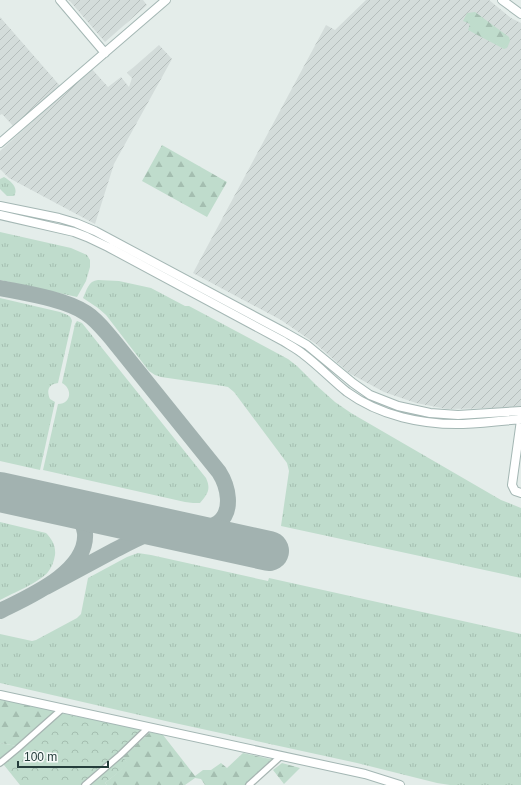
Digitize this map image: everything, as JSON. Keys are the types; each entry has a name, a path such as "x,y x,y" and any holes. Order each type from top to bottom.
{"street":[{"path":"60,0 105,53"},
{"path":"0,143 166,0"},
{"path":"503,1 521,14"},
{"path":"0,206 59,218 95,231 286,333 307,346 370,395 398,406 430,413 521,416"},
{"path":"0,215 74,232 108,247 283,341 303,354 326,375 348,392 368,405 397,417 432,423 462,424 521,416"},
{"path":"521,416 512,484 515,491 521,493"},
{"path":"0,695 365,774 400,785"},
{"path":"0,764 62,709"},
{"path":"85,785 120,755 149,727"},
{"path":"249,785 281,756"}],"shaded area":[{"path":"69,0 143,0 147,5 105,42"},
{"path":"366,0 489,0 511,18 521,23 521,406 447,409 416,403 384,392 349,373 316,344 281,320 193,273 326,25 335,30"},
{"path":"0,17 61,87 14,127 2,114 0,115"},
{"path":"159,45 172,59 114,164 95,224 9,178 0,169 0,151 91,68 108,87 121,77 129,87 132,78 127,73"}],"green space":[{"path":"475,12 509,37 510,41 507,48 504,49 468,30 470,24 463,21 467,13"},
{"path":"162,145 227,182 207,217 142,181"},
{"path":"4,177 12,183 15,188 16,190 14,196 7,196 0,189 0,179"},
{"path":"0,232 71,248 87,255 90,260 90,267 86,281 77,297 0,280"},
{"path":"98,280 119,281 151,288 185,306 189,306 288,359 335,402 351,413 501,500 521,508 521,578 281,526 289,471 287,463 234,392 228,387 161,377 149,371 106,315 83,298 90,284"},
{"path":"0,298 60,312 69,316 72,321 58,383 50,386 48,390 50,399 55,402 40,470 0,461"},
{"path":"77,321 82,323 206,478 208,491 200,503 185,502 43,470 58,404 66,402 69,396 68,389 62,383 75,324"},
{"path":"0,522 46,533 53,543 55,555 52,566 44,576 0,600"},
{"path":"138,553 268,581 269,578 521,634 521,785 450,785 437,783 357,763 0,683 0,634 32,641 77,618 81,614 88,578 127,557"},
{"path":"0,699 56,711 17,746 0,743"},
{"path":"61,713 144,730 119,753 129,764 105,783 107,785 20,785 0,760 0,743 17,746 21,749"},
{"path":"150,732 163,735 195,776 203,770 211,770 221,763 227,768 243,753 275,760 245,785 205,785 201,779 195,778 185,785 107,785 105,783 128,764 123,757"},
{"path":"282,763 300,768 284,784 273,770"}],"taxiway":[{"path":"0,288 56,300 77,308 94,319 112,339 219,472 227,491 228,505 223,518 218,523 205,528 165,530 146,534 46,587"},
{"path":"0,611 26,598 54,581 67,571 77,560 83,547 85,533 84,528 80,519 73,512 59,505"}],"runway":[{"path":"0,492 269,551"}]}
